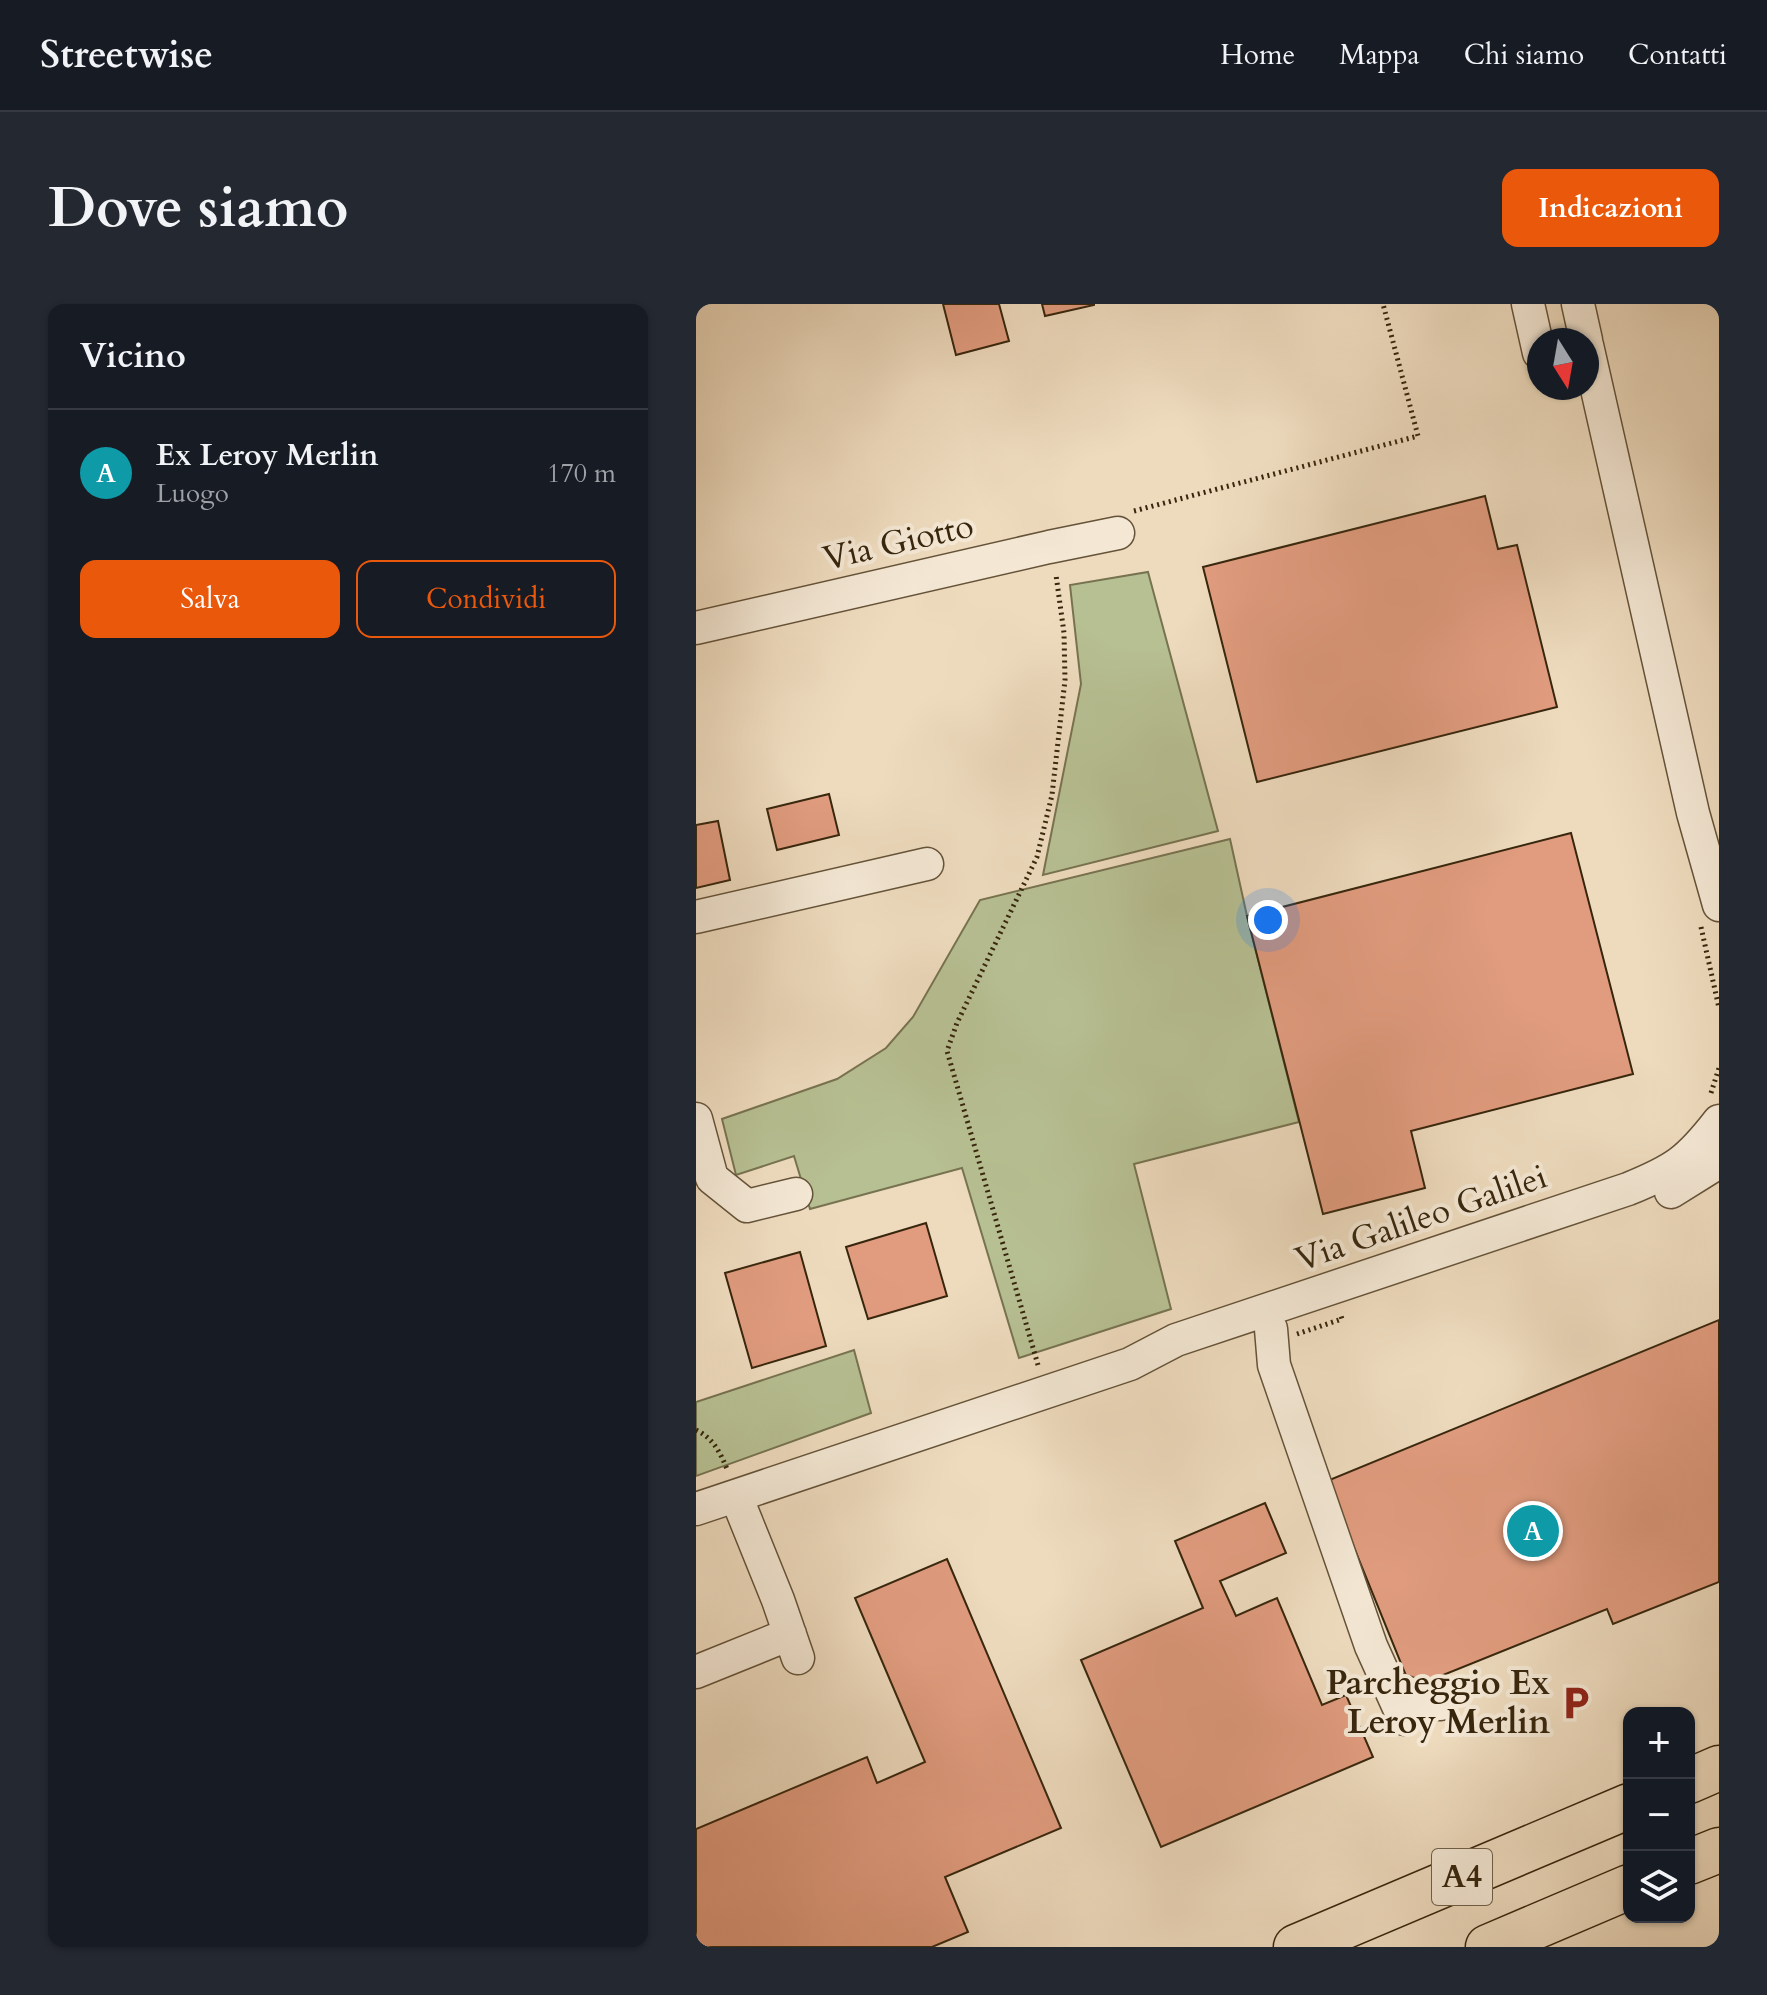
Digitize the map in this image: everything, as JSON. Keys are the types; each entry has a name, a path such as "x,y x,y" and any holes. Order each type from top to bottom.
{"highway":[{"path":"1694,1779 1719,1768"},
{"name":"A4","path":"1296,1947 1623,1809"},
{"path":"1695,1860 1719,1850"},
{"name":"A4","path":"1488,1947 1623,1890"}],"street":[{"path":"1528,304 1533,328"},
{"path":"1578,304 1583,328"},
{"path":"1598,400 1693,813 1718,898"},
{"name":"Via Giotto","path":"696,628 1118,533"},
{"path":"696,917 927,864"},
{"path":"696,1119 704,1183 747,1206 796,1194"},
{"name":"Via Galileo Galilei","path":"696,1509 732,1483 1130,1364 1176,1340 1628,1189 1675,1168 1719,1121"},
{"name":"Via Galileo Galilei","path":"1130,1364 1182,1359 1634,1208 1676,1190 1719,1162"},
{"path":"1271,1329 1274,1365 1371,1646 1404,1719"},
{"path":"696,1672 794,1646 732,1483"},
{"path":"1391,1687 1440,1704"}],"path":[{"path":"1118,533 1115,516 1418,436 1383,304"},
{"path":"1040,1369 947,1051 957,1023 1037,857 1052,795 1065,680 1064,633 1049,547"},
{"path":"696,1430 714,1443 732,1483"}],"green space":[{"path":"1148,572 1218,831 1043,875 1081,684 1070,585"},
{"path":"1230,839 1299,1122 1134,1164 1171,1309 1019,1358 962,1168 810,1209 794,1156 736,1175 722,1119 837,1079 886,1048 913,1017 980,900"},
{"path":"854,1350 871,1413 696,1476 696,1402"}],"building":[{"path":"943,304 999,304 1009,341 956,355"},
{"path":"1042,304 1094,304 1094,305 1045,316"},
{"path":"1485,496 1498,549 1517,545 1557,707 1257,782 1203,567"},
{"path":"829,794 839,835 777,850 767,809"},
{"path":"718,821 730,880 696,888 696,825"},
{"path":"1571,833 1633,1074 1411,1131 1425,1188 1323,1214 1247,916"},
{"path":"926,1223 947,1296 868,1319 846,1247"},
{"path":"800,1252 826,1346 752,1368 725,1273"},
{"path":"1719,1320 1719,1582 1613,1624 1607,1609 1411,1688 1327,1481"},
{"path":"1265,1503 1286,1553 1220,1581 1236,1616 1277,1598 1322,1705 1346,1695 1373,1757 1161,1847 1081,1660 1203,1608 1175,1541"},
{"path":"947,1559 1061,1828 945,1877 968,1932 932,1947 696,1947 696,1829 867,1757 877,1783 925,1762 855,1598"}],"place":[{"name":"Ex Leroy Merlin","path":"1533,1531"},
{"name":"Parcheggio Ex Leroy Merlin","path":"1576,1703"}]}
